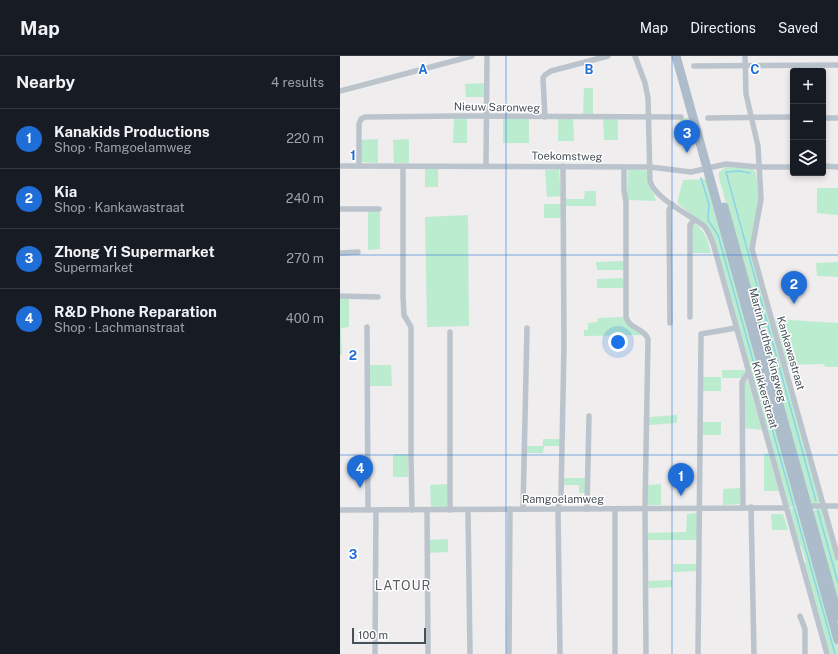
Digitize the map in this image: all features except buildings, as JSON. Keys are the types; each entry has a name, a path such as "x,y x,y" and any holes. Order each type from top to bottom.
{"main road":[{"name":"Martin Luther Kingweg","path":"676,56 710,167"},
{"name":"Martin Luther Kingweg","path":"682,56 710,167 804,506 838,640"},
{"name":"Martin Luther Kingweg","path":"804,506 838,616"}],"street":[{"path":"340,90 472,56"},
{"path":"486,165 487,56"},
{"path":"545,117 543,78 545,75 608,56"},
{"name":"Knikkerstraat","path":"635,56 647,91 651,185 656,192 704,227 713,243 785,508 827,654"},
{"name":"Kankawastraat","path":"745,56 746,94 758,146 761,199 752,249 838,558"},
{"path":"694,66 838,65"},
{"name":"Nieuw Saronweg","path":"359,166 359,124 361,119 365,117 681,117"},
{"path":"708,118 790,118"},
{"path":"826,118 838,118"},
{"name":"Toekomstweg","path":"340,166 486,165 650,167 691,172 726,164 758,167 790,167"},
{"path":"403,166 403,296 404,315 406,321 411,327 412,510"},
{"path":"560,654 558,509 561,496 564,346 563,166"},
{"path":"826,166 838,166"},
{"path":"624,167 626,210 626,314 628,323 645,334 648,339 645,508 646,654"},
{"path":"670,323 669,210 672,204"},
{"path":"340,209 379,210"},
{"path":"690,318 690,225 694,220"},
{"path":"340,253 358,252"},
{"path":"340,296 378,297"},
{"path":"367,327 368,510"},
{"path":"523,509 527,328"},
{"path":"698,654 701,335 736,328"},
{"path":"450,332 450,510"},
{"path":"743,507 742,382 748,373"},
{"path":"587,508 589,416"},
{"path":"804,506 838,506"},
{"path":"751,507 754,654"},
{"name":"Ramgoelamweg","path":"340,510 785,508"},
{"path":"509,654 510,509"},
{"path":"615,509 615,654"},
{"path":"375,654 376,510"},
{"path":"427,510 428,654"},
{"path":"468,510 470,654"},
{"path":"800,616 804,629 805,654"}],"green space":[{"path":"485,83 485,97 466,97 465,84"},
{"path":"584,88 593,88 593,116 583,116"},
{"path":"454,118 467,118 467,143 453,143"},
{"path":"573,118 574,141 558,141 558,119"},
{"path":"603,118 618,118 618,140 604,140"},
{"path":"688,118 693,140 680,141 680,120"},
{"path":"503,119 529,119 529,143 503,143"},
{"path":"378,139 378,163 362,162 360,140"},
{"path":"409,139 409,163 394,163 393,140"},
{"path":"727,166 753,169 756,173 759,200 750,246 820,502 817,504 812,504 808,501 719,178 719,172"},
{"path":"425,168 438,168 438,187 425,187"},
{"path":"559,169 561,196 547,197 545,170"},
{"path":"628,169 647,171 648,184 656,201 628,200"},
{"path":"707,179 797,504 796,506 788,508 706,226 677,203 683,180"},
{"path":"817,188 838,188 838,215 817,213"},
{"path":"585,191 596,191 596,206 565,206 565,199 584,199"},
{"path":"544,204 561,204 561,218 544,218"},
{"path":"368,211 380,211 380,249 368,250"},
{"path":"468,215 469,326 427,327 425,217"},
{"path":"694,223 706,236 711,253 692,253 692,225"},
{"path":"624,261 624,270 597,270 596,262"},
{"path":"838,262 838,277 817,276 816,263"},
{"path":"623,278 624,288 597,288 597,279"},
{"path":"349,297 349,327 341,328 342,355 340,355 340,298"},
{"path":"624,317 643,335 584,336 584,330 588,330 588,323 597,322 598,318"},
{"path":"775,319 838,323 838,367 825,367 824,364 787,365"},
{"path":"368,365 391,365 392,386 369,386"},
{"path":"722,370 746,370 746,373 743,378 722,378"},
{"path":"702,377 721,377 721,391 702,391"},
{"path":"747,378 762,430 744,428 744,382"},
{"path":"677,415 677,423 649,425 649,417"},
{"path":"701,422 721,422 721,435 701,435"},
{"path":"543,439 560,439 560,446 544,446 543,453 526,453 526,446 543,446"},
{"path":"768,453 779,491 764,491 764,454"},
{"path":"393,454 408,454 408,477 393,477"},
{"path":"563,478 586,478 586,493 579,493 579,485 563,485"},
{"path":"448,484 447,507 431,508 430,485"},
{"path":"661,484 661,505 648,505 648,485"},
{"path":"740,488 740,504 723,505 723,489"},
{"path":"796,507 800,511 838,649 838,654 829,654 804,564 806,562 801,546 798,544 789,509"},
{"path":"817,508 821,508 823,510 838,565 838,606 813,512"},
{"path":"696,513 697,540 648,540 648,533 686,532 687,514"},
{"path":"771,514 783,514 788,530 772,530"},
{"path":"448,539 448,552 428,553 428,540"},
{"path":"673,564 697,564 697,571 673,572"},
{"path":"672,580 672,587 649,588 648,581"}],"waterway":[{"path":"750,173 739,171 726,172 816,501"},
{"path":"701,178 709,204 708,220 718,235 835,654"},
{"path":"818,511 838,583"}],"place":[{"name":"Zhong Yi Supermarket","path":"687,153"},
{"name":"Kia","path":"794,304"},
{"name":"R&D Phone Reparation","path":"360,488"},
{"name":"Kanakids Productions","path":"681,496"}],"district":[{"name":"LATOUR","path":"403,585"}]}
